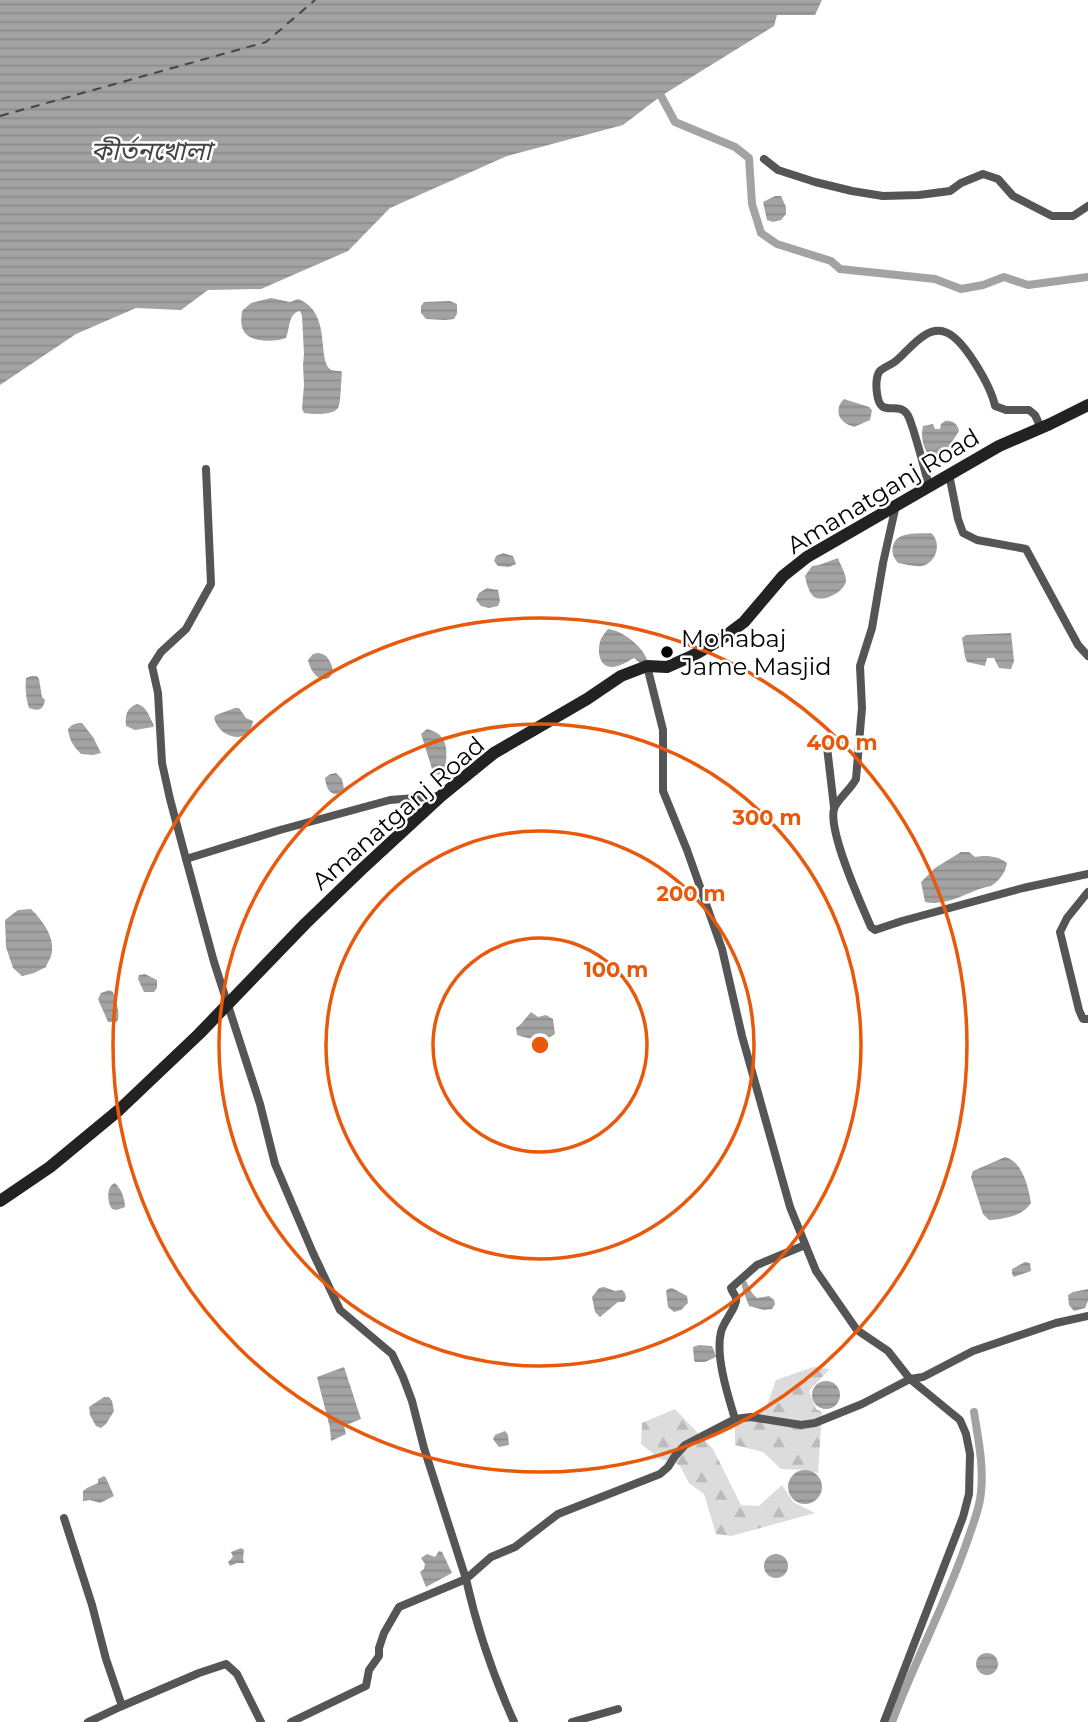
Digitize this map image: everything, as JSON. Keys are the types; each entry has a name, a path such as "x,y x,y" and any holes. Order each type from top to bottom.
{"main road":[{"name":"Amanatganj Road","path":"0,1201 50,1167 119,1110 199,1034 362,869 441,796 494,753 621,676 647,666 667,667 692,656 744,622 783,576 807,557 999,446 1088,405"}],"street":[{"path":"764,159 778,170 815,182 884,196 950,191 983,174 998,179 1013,196 1052,216 1073,216 1088,206"},
{"path":"929,486 908,415 902,409 882,408 877,394 878,374 881,370 897,361 923,336 933,331 945,331 954,337 985,380 995,406 1006,410 1029,410 1035,415 1041,428"},
{"path":"206,469 211,584 186,629 161,652 152,667 158,693 162,763 170,799 214,962 260,1104 275,1164 340,1310 392,1354 403,1377 494,1676 514,1722"},
{"path":"949,474 963,533 977,540 1026,549 1078,645 1088,656"},
{"path":"834,807 856,779 862,708 860,666 872,628 896,505"},
{"path":"647,666 663,730 663,791 722,949 742,1036 790,1207 805,1245 816,1270 857,1330 888,1351 910,1379 960,1420 966,1434 970,1454 969,1494 964,1517 884,1722"},
{"path":"827,747 835,835 866,915 875,930 1023,888 1088,874"},
{"path":"186,859 390,800 441,796"},
{"path":"1088,892 1067,918 1060,932 1079,1010 1083,1018 1088,1019"},
{"path":"735,1419 727,1393 720,1347 721,1332 736,1303 736,1297 730,1288 757,1265 805,1245"},
{"path":"291,1722 366,1686 369,1670 379,1656 384,1633 399,1607 466,1579 491,1557 515,1547 558,1514 660,1474 685,1445 735,1419 751,1417 801,1425 815,1423 1003,1339 1088,1316"},
{"path":"64,1518 122,1706"},
{"path":"88,1722 226,1664 237,1674 261,1722"},
{"path":"572,1722 618,1709"}],"green space":[{"path":"813,1367 830,1369 809,1391 816,1409 822,1412 818,1473 781,1469 763,1452 735,1445 735,1423 766,1408 776,1380"},
{"path":"675,1409 713,1449 741,1505 759,1506 782,1485 793,1502 815,1513 731,1536 716,1534 704,1494 689,1483 680,1466 660,1459 641,1444 642,1423"}],"water":[{"name":"কীর্তনখোলা","path":"0,0 822,0 815,15 777,15 774,26 661,96 623,125 507,156 390,208 348,251 261,289 208,290 181,310 136,308 76,334 0,385"},
{"path":"781,196 786,214 781,220 773,222 767,220 763,202"},
{"path":"271,298 290,302 298,299 309,305 316,314 326,363 331,370 342,373 340,402 335,411 312,414 304,413 302,409 304,354 300,311 291,318 286,338 259,340 244,332 241,323 242,311 251,303"},
{"path":"450,301 457,304 454,319 426,319 421,313 424,302"},
{"path":"844,399 869,407 872,410 870,420 854,427 845,423 838,410"},
{"path":"945,421 954,423 959,431 943,456 934,460 924,445 923,426 933,424 935,429 940,429"},
{"path":"931,533 937,547 931,561 922,566 898,563 892,551 895,541 909,534"},
{"path":"503,553 513,556 516,564 509,567 498,566 494,561 496,556"},
{"path":"838,558 845,575 845,584 839,592 829,597 814,597 805,576 812,566"},
{"path":"487,588 498,590 498,606 481,606 476,600 479,593"},
{"path":"608,629 620,633 636,644 647,659 645,662 640,663 634,658 615,667 604,664 599,648 601,638"},
{"path":"1011,633 1014,661 1011,669 999,668 994,658 987,658 985,666 967,662 962,638 966,635"},
{"path":"318,653 327,657 332,668 332,674 326,679 316,676 308,660"},
{"path":"37,676 39,679 45,700 40,709 35,710 29,708 26,693 26,678"},
{"path":"137,704 145,709 153,727 135,730 126,726 127,713"},
{"path":"239,708 246,718 253,721 246,734 235,737 222,731 214,718"},
{"path":"82,723 93,737 101,753 81,754 76,749 68,729"},
{"path":"427,729 439,735 445,744 445,769 440,774 434,775 421,734"},
{"path":"336,773 342,779 344,789 334,794 327,787 325,778"},
{"path":"961,852 969,852 975,857 1000,859 1007,863 1005,870 991,886 951,900 925,902 921,882 935,868"},
{"path":"31,909 49,933 52,953 46,967 22,976 13,968 6,947 5,920 18,910"},
{"path":"145,974 157,980 154,992 144,992 138,979 139,975"},
{"path":"109,990 113,992 118,1007 117,1022 108,1022 98,999 101,993"},
{"path":"531,1012 538,1017 546,1015 553,1019 555,1034 541,1039 517,1035 516,1028"},
{"path":"1005,1157 1020,1169 1031,1203 1018,1214 989,1220 983,1214 971,1177 973,1171"},
{"path":"115,1183 125,1204 125,1207 117,1210 112,1209 108,1198 110,1187"},
{"path":"1025,1262 1030,1263 1031,1271 1014,1277 1012,1269"},
{"path":"746,1281 757,1298 769,1296 774,1300 772,1309 749,1306 742,1287 742,1283"},
{"path":"599,1288 615,1291 622,1290 626,1298 600,1317 595,1312 592,1297"},
{"path":"672,1288 687,1296 688,1303 681,1310 674,1312 668,1307 666,1291"},
{"path":"1088,1289 1085,1308 1074,1311 1069,1305 1068,1295"},
{"path":"712,1346 716,1357 705,1362 695,1362 693,1347"},
{"path":"344,1367 361,1419 344,1426 346,1434 331,1441 317,1377"},
{"path":"826,1381 836,1385 840,1395 836,1405 826,1409 816,1405 812,1395 816,1385"},
{"path":"104,1397 109,1397 112,1401 114,1411 101,1428 96,1426 89,1407"},
{"path":"505,1431 509,1445 499,1447 493,1439 495,1435"},
{"path":"805,1470 817,1475 822,1487 817,1499 805,1504 793,1499 788,1487 793,1475"},
{"path":"104,1476 114,1496 100,1503 83,1501 83,1491 98,1483 98,1479"},
{"path":"241,1548 244,1550 244,1563 230,1566 228,1562 233,1557 231,1552"},
{"path":"439,1551 452,1573 426,1587 420,1572 425,1564 421,1558 427,1554 435,1557"},
{"path":"771,1554 781,1554 788,1561 788,1571 781,1578 771,1578 764,1571 764,1561"},
{"path":"987,1653 997,1660 998,1664 991,1674 987,1675 977,1668 976,1664 983,1654"}],"waterway":[{"path":"661,96 675,122 735,147 749,158 752,204 761,233 777,244 831,261 840,269 935,279 961,289 1004,277 1028,285 1088,277"},
{"path":"892,1722 960,1562 978,1510 982,1472 974,1412"}],"ferry route":[{"path":"0,116 266,42 315,0"}],"place":[{"name":"Mohabaj Jame Masjid","path":"667,652"}]}
